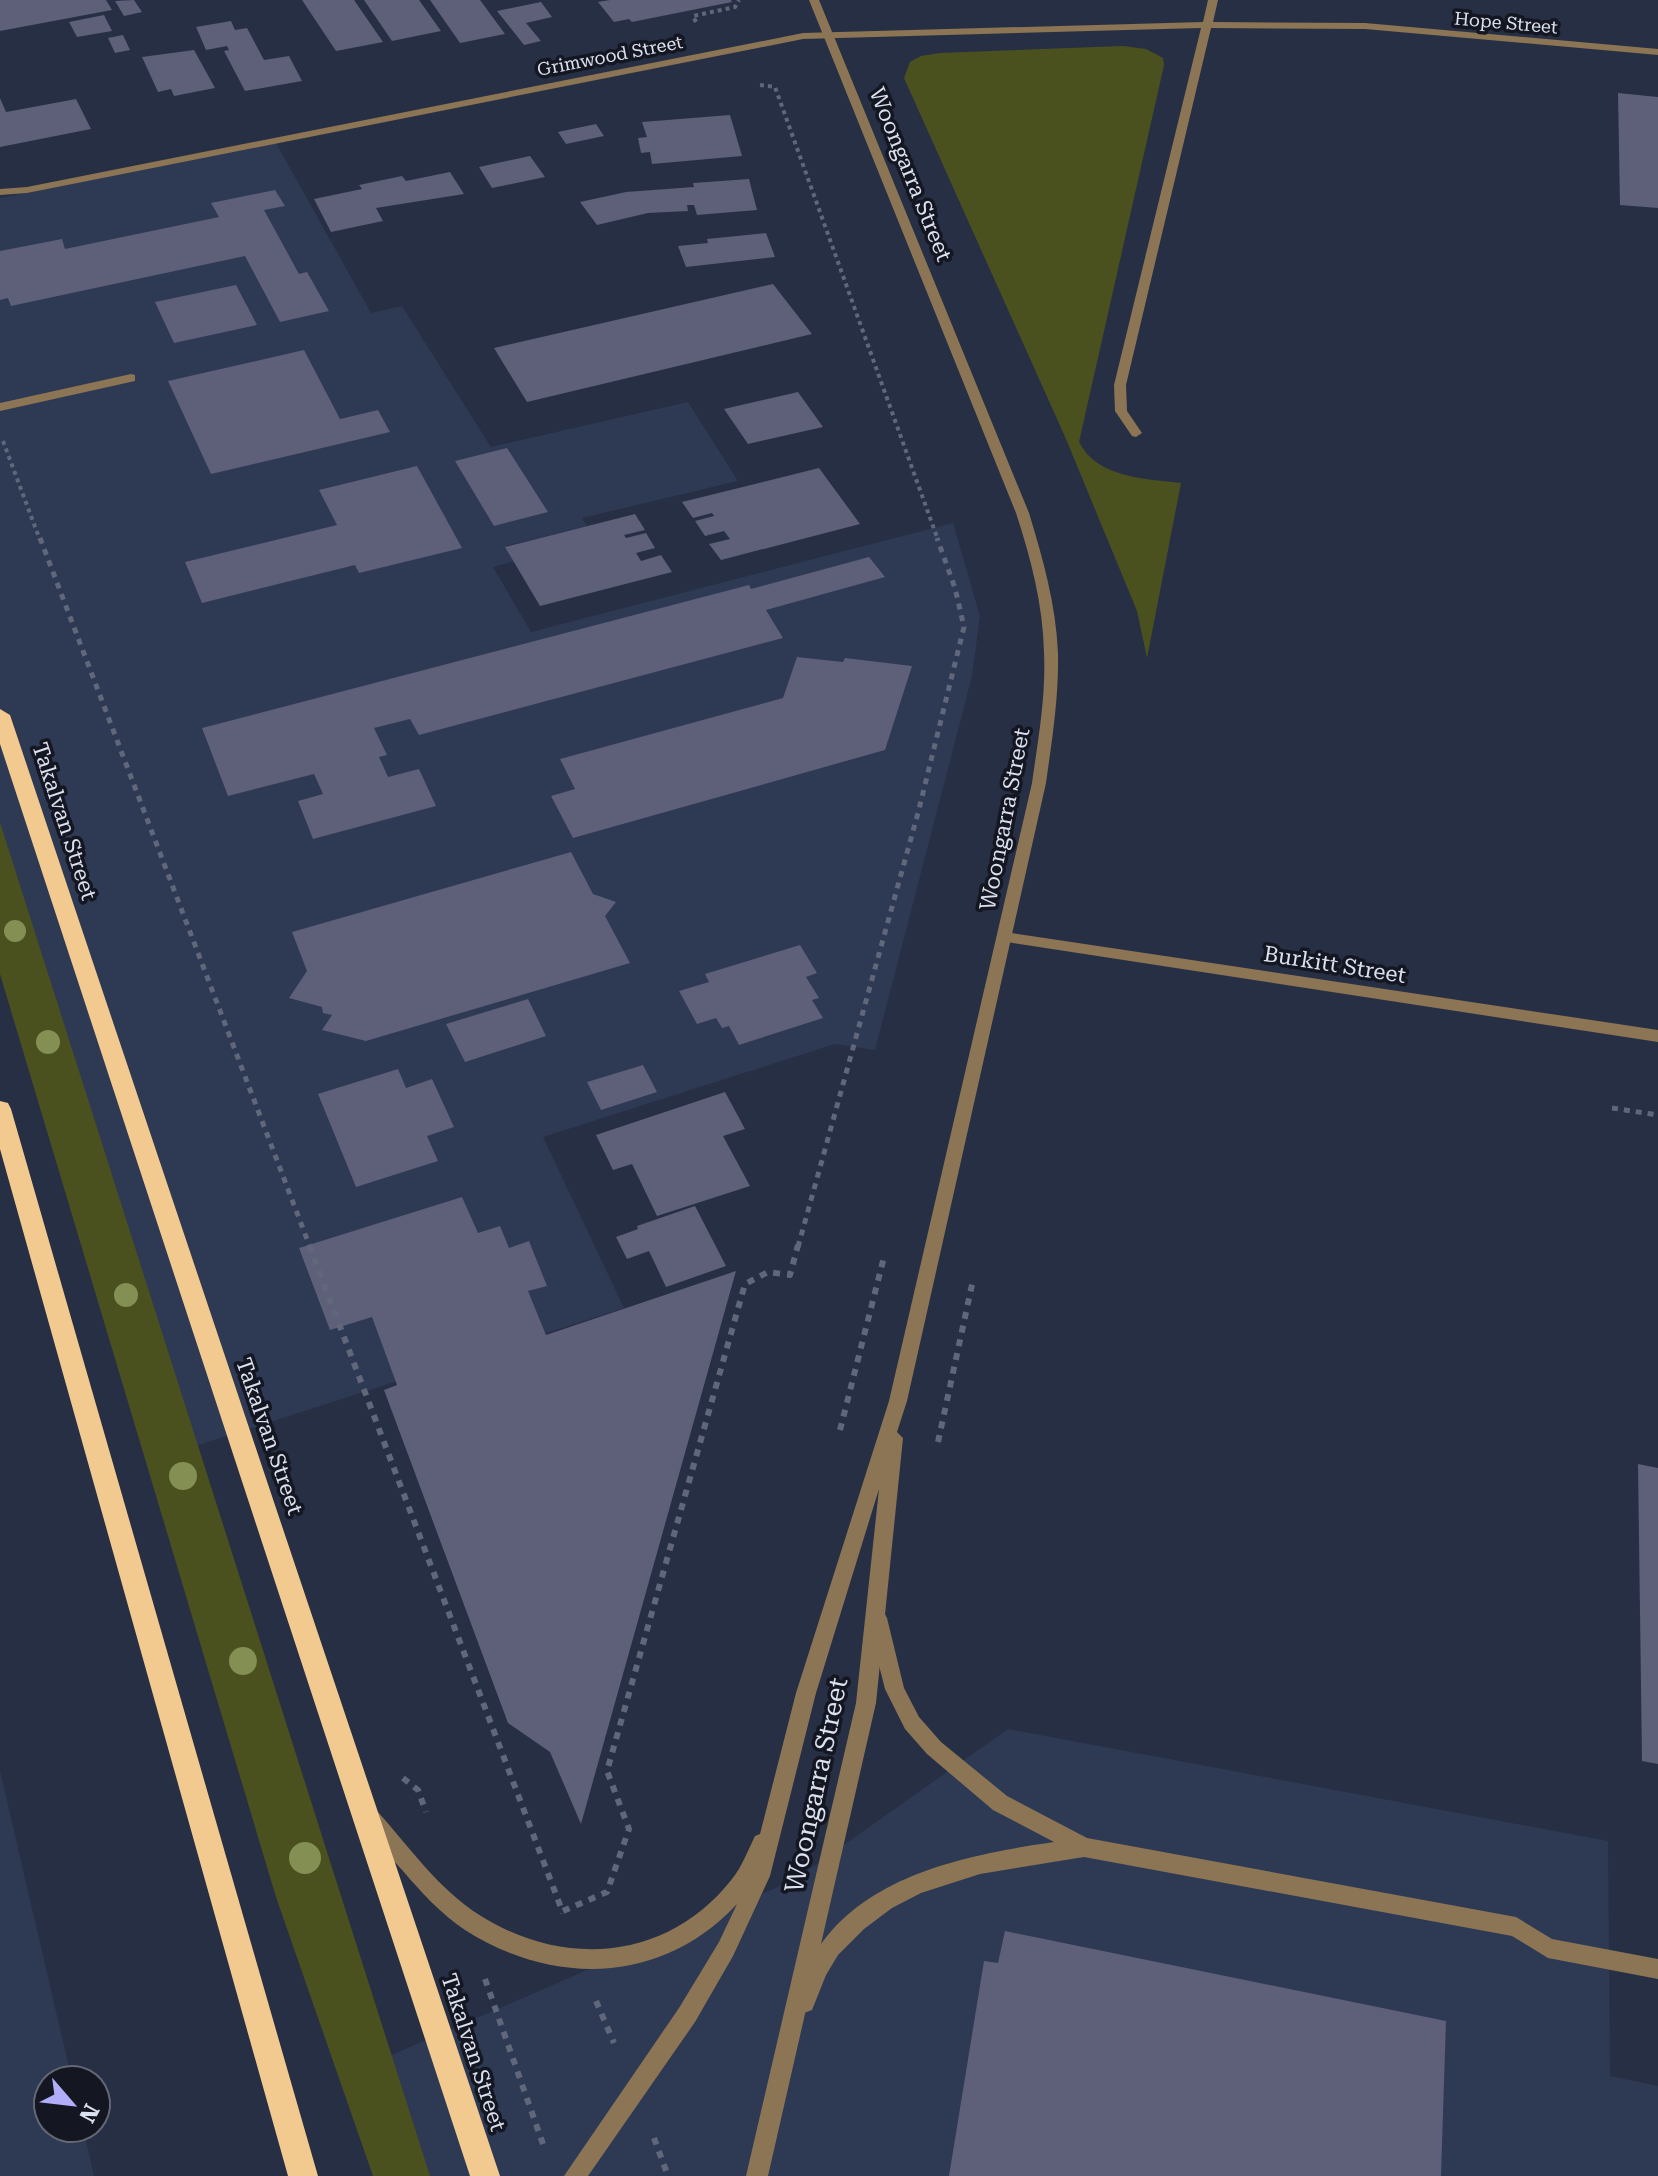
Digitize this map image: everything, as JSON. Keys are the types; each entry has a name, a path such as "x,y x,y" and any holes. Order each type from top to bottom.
{"highway":[{"name":"Takalvan Street","path":"0,715 485,2176"},
{"path":"0,1109 303,2176"}],"street":[{"name":"Woongarra Street","path":"575,2176 687,2015 726,1949 760,1876 806,1693 898,1401 1039,783 1048,714 1051,652 1033,541 814,0"},
{"path":"1136,433 1121,411 1120,385 1213,0"},
{"name":"Grimwood Street","path":"0,192 27,190 828,34 1208,25"},
{"name":"Hope Street","path":"1208,25 1365,26 1658,52"},
{"name":"Grimwood Street","path":"0,200 27,190"},
{"path":"0,407 131,378"},
{"name":"Burkitt Street","path":"1005,937 1658,1036"},
{"name":"Woongarra Street","path":"757,2176 866,1703 898,1401"},
{"path":"875,1612 895,1689 912,1723 934,1748 1000,1803 1084,1847 1516,1927 1548,1948 1658,1969"},
{"name":"Woongarra Street","path":"367,1815 448,1904 473,1923 536,1951 581,1961 648,1953 679,1940 739,1886 776,1817"},
{"path":"789,2038 829,1950 861,1916 892,1894 980,1862 1084,1847"}],"path":[{"path":"562,1912 607,1892 629,1829 607,1771 745,1284 768,1272 790,1275 918,813 964,627 955,588 775,87 762,85 738,89 693,16 735,7 739,0"},
{"path":"0,433 565,1923"},
{"path":"1612,1108 1658,1115"},
{"path":"838,1441 884,1256"},
{"path":"594,1996 619,2056"},
{"path":"650,2126 668,2176"}],"shaded area":[{"path":"276,143 371,313 402,306 491,447 688,402 738,481 582,518 587,526 506,546 514,561 493,567 531,632 953,523 980,616 972,676 875,1050 835,1044 543,1137 624,1308 171,1454 0,902 0,198"},
{"path":"1008,1729 1608,1841 1610,2076 1658,2086 1658,2176 408,2176 371,2064 794,1880"},
{"path":"0,1771 68,2064 32,2064 32,2144 87,2144 94,2176 0,2176"}],"green space":[{"path":"1123,46 1146,49 1163,58 1164,65 1079,442 1087,454 1110,470 1138,478 1181,483 1147,658 1137,611 1066,439 904,78 910,62 921,56 940,53"},
{"path":"0,823 430,2176 373,2176 276,1897 0,974"}],"building":[{"path":"0,0 106,0 112,10 0,31"},
{"path":"134,0 142,12 124,16 115,1"},
{"path":"302,0 354,0 383,42 336,51"},
{"path":"364,0 419,0 441,31 392,41"},
{"path":"430,0 480,0 505,34 460,43"},
{"path":"541,2 552,17 526,23 541,41 524,45 497,11"},
{"path":"598,2 732,2 632,22 629,19 614,22"},
{"path":"104,15 112,31 77,37 69,22"},
{"path":"231,21 235,30 247,28 264,60 289,56 302,81 245,91 224,51 229,50 227,46 206,50 196,27"},
{"path":"123,35 130,50 115,53 108,38"},
{"path":"194,50 215,88 174,96 171,89 158,92 142,57"},
{"path":"1618,93 1658,97 1658,208 1620,205"},
{"path":"0,98 6,112 76,99 91,129 0,147"},
{"path":"730,115 742,156 652,164 650,152 641,153 638,138 647,137 642,122"},
{"path":"596,124 604,136 566,144 558,132"},
{"path":"530,156 545,177 492,188 479,167"},
{"path":"450,172 464,194 376,208 383,221 331,232 314,199 362,189 359,185 402,176 406,181"},
{"path":"749,179 757,210 697,215 694,205 687,205 688,211 648,213 597,225 580,202 626,192"},
{"path":"275,190 285,206 264,210 299,274 307,272 329,311 280,322 245,256 11,306 8,298 0,300 0,251 62,239 65,249 219,217 211,203"},
{"path":"766,233 775,257 686,267 678,246 708,243 707,239"},
{"path":"773,284 812,334 527,402 494,348"},
{"path":"236,285 257,325 174,343 155,302"},
{"path":"304,350 340,419 378,410 390,432 211,474 168,381"},
{"path":"798,392 823,427 748,444 724,409"},
{"path":"507,448 548,512 494,526 455,461"},
{"path":"417,466 462,548 359,573 355,565 202,603 185,562 337,525 319,490"},
{"path":"819,468 860,524 721,560 709,544 730,539 724,531 705,536 695,521 714,516 712,513 693,518 682,502"},
{"path":"635,514 645,530 624,535 626,538 646,533 655,548 636,553 641,561 661,555 672,572 540,606 505,547"},
{"path":"869,557 885,577 766,610 783,638 419,735 410,719 374,728 387,755 379,757 388,777 419,769 436,806 313,839 298,801 323,794 314,774 228,796 202,728 749,585 751,589"},
{"path":"797,657 843,662 845,658 912,666 885,750 573,838 551,796 575,789 560,759 783,698"},
{"path":"571,852 593,894 616,902 605,916 630,963 366,1041 322,1030 332,1015 323,1013 322,1007 289,998 307,971 292,932"},
{"path":"800,945 817,973 806,977 819,998 812,1000 823,1018 739,1045 729,1026 722,1028 716,1018 697,1024 679,991 709,982 705,974"},
{"path":"528,999 546,1036 465,1062 446,1024"},
{"path":"643,1065 657,1092 601,1110 587,1082"},
{"path":"398,1069 406,1088 432,1079 454,1127 427,1136 438,1161 356,1187 318,1094"},
{"path":"725,1092 745,1129 723,1136 750,1186 657,1216 632,1164 613,1170 596,1135"},
{"path":"462,1197 478,1233 500,1226 509,1248 529,1241 547,1286 528,1291 546,1335 736,1271 581,1824 550,1752 508,1723 384,1390 397,1385 372,1317 330,1330 299,1248"},
{"path":"695,1206 726,1266 666,1287 649,1251 627,1259 616,1237 638,1229 637,1226"},
{"path":"1638,1464 1658,1468 1658,1764 1642,1761"},
{"path":"1005,1931 1446,2021 1441,2176 949,2176 984,1961 998,1963"}]}
